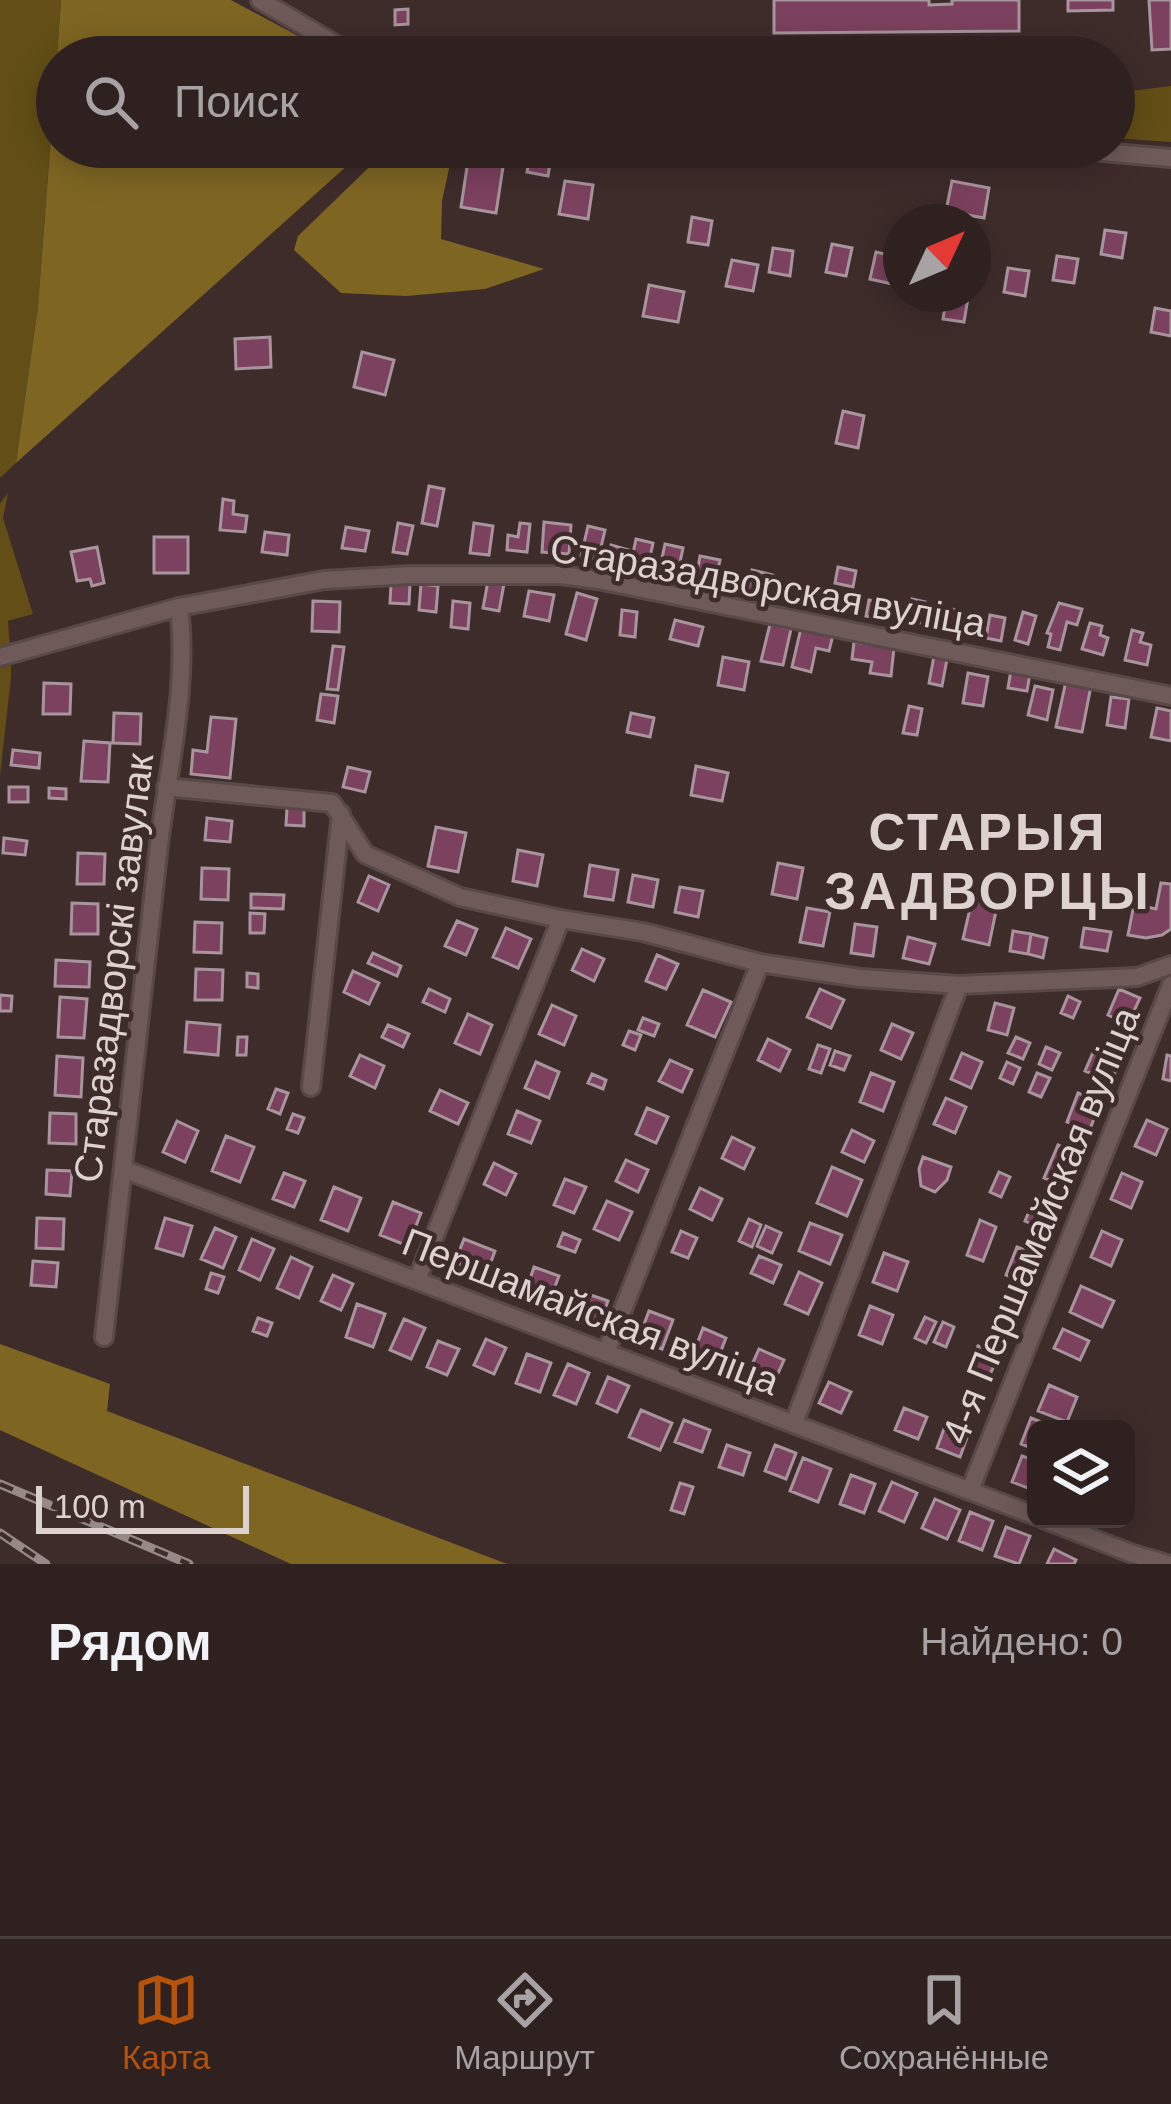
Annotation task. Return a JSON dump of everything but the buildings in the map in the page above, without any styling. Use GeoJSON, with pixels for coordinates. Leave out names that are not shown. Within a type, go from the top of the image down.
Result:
{"type":"FeatureCollection","features":[{"type":"Feature","properties":{"kind":"street"},"geometry":{"type":"LineString","coordinates":[[260,0],[321,36]]}},
{"type":"Feature","properties":{"kind":"street"},"geometry":{"type":"LineString","coordinates":[[1135,155],[1171,158]]}},
{"type":"Feature","properties":{"kind":"street","name":"Старазадворская вуліца"},"geometry":{"type":"LineString","coordinates":[[0,657],[179,607],[352,577],[560,575],[1171,696]]}},
{"type":"Feature","properties":{"kind":"street","name":"Старазадворскі завулак"},"geometry":{"type":"LineString","coordinates":[[104,1337],[182,677],[179,607]]}},
{"type":"Feature","properties":{"kind":"street"},"geometry":{"type":"LineString","coordinates":[[166,787],[332,803],[365,854],[460,897],[643,932],[760,963],[860,978],[959,985],[1136,977],[1171,965]]}},
{"type":"Feature","properties":{"kind":"street"},"geometry":{"type":"LineString","coordinates":[[311,1088],[341,813]]}},
{"type":"Feature","properties":{"kind":"street"},"geometry":{"type":"LineString","coordinates":[[417,1280],[561,919]]}},
{"type":"Feature","properties":{"kind":"street"},"geometry":{"type":"LineString","coordinates":[[606,1352],[760,963]]}},
{"type":"Feature","properties":{"kind":"street"},"geometry":{"type":"LineString","coordinates":[[794,1423],[959,985]]}},
{"type":"Feature","properties":{"kind":"street","name":"4-я Першамайская вуліца"},"geometry":{"type":"LineString","coordinates":[[970,1490],[1171,985]]}},
{"type":"Feature","properties":{"kind":"street","name":"Першамайская вуліца"},"geometry":{"type":"LineString","coordinates":[[123,1168],[1027,1512]]}},
{"type":"Feature","properties":{"kind":"street","name":"Першамайская вуліца"},"geometry":{"type":"LineString","coordinates":[[1067,1528],[1166,1564]]}},
{"type":"Feature","properties":{"kind":"shaded area"},"geometry":{"type":"Polygon","coordinates":[[[0,0],[61,0],[58,36],[36,36],[36,168],[48,168],[38,306],[16,463],[0,478],[0,0]]]}},
{"type":"Feature","properties":{"kind":"shaded area"},"geometry":{"type":"Polygon","coordinates":[[[61,0],[231,0],[298,36],[58,36],[61,0]]]}},
{"type":"Feature","properties":{"kind":"shaded area"},"geometry":{"type":"Polygon","coordinates":[[[1171,86],[1171,142],[1135,139],[1135,90],[1171,86]]]}},
{"type":"Feature","properties":{"kind":"shaded area"},"geometry":{"type":"Polygon","coordinates":[[[49,168],[345,168],[16,463],[38,306],[49,168]]]}},
{"type":"Feature","properties":{"kind":"shaded area"},"geometry":{"type":"Polygon","coordinates":[[[368,168],[449,168],[441,239],[544,269],[485,289],[406,296],[341,293],[294,250],[298,236],[368,168]]]}},
{"type":"Feature","properties":{"kind":"shaded area"},"geometry":{"type":"Polygon","coordinates":[[[8,493],[3,518],[33,614],[8,621],[10,649],[0,651],[0,503],[8,493]]]}},
{"type":"Feature","properties":{"kind":"shaded area"},"geometry":{"type":"Polygon","coordinates":[[[11,665],[11,677],[0,776],[0,668],[11,665]]]}},
{"type":"Feature","properties":{"kind":"shaded area"},"geometry":{"type":"Polygon","coordinates":[[[0,1344],[110,1384],[107,1411],[507,1564],[291,1564],[0,1430],[0,1344]]]}},
{"type":"Feature","properties":{"kind":"railway"},"geometry":{"type":"LineString","coordinates":[[0,1484],[189,1564]]}},
{"type":"Feature","properties":{"kind":"railway"},"geometry":{"type":"LineString","coordinates":[[0,1533],[46,1564]]}},
{"type":"Feature","properties":{"kind":"district","name":"СТАРЫЯ ЗАДВОРЦЫ"},"geometry":{"type":"Point","coordinates":[988,861]}}]}
